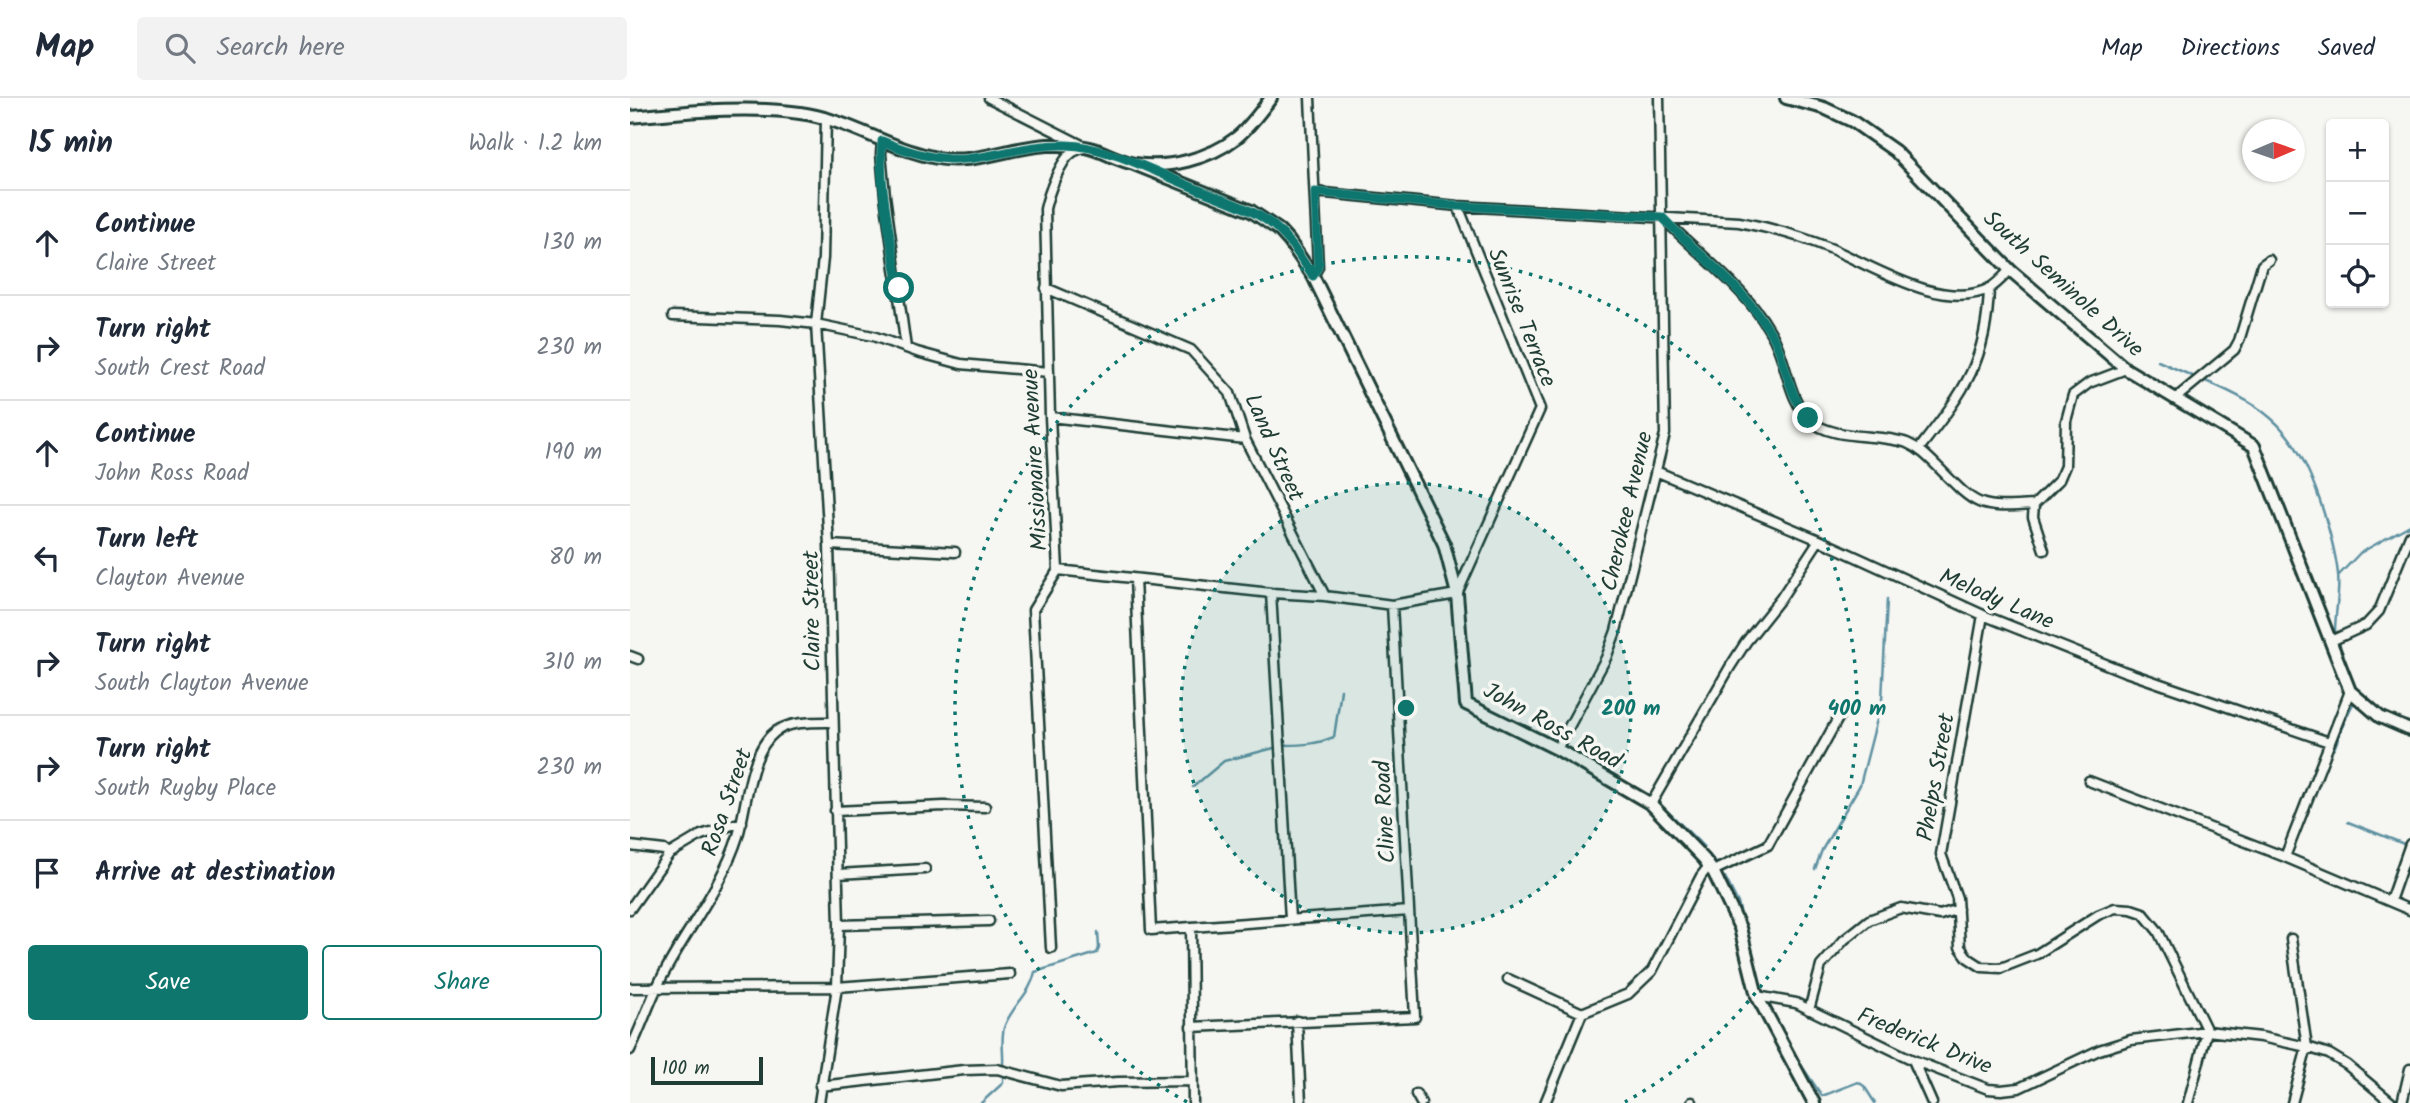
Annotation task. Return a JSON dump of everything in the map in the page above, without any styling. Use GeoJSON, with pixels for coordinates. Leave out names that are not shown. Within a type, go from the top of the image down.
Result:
{"type":"FeatureCollection","features":[{"type":"Feature","properties":{"kind":"street"},"geometry":{"type":"LineString","coordinates":[[989,98],[1087,147],[1134,163],[1161,165],[1183,162],[1213,152],[1242,132],[1271,98]]}},
{"type":"Feature","properties":{"kind":"street"},"geometry":{"type":"LineString","coordinates":[[1310,98],[1318,267],[1313,276]]}},
{"type":"Feature","properties":{"kind":"street","name":"Cherokee Avenue"},"geometry":{"type":"LineString","coordinates":[[1557,749],[1606,658],[1616,631],[1658,472],[1665,434],[1667,412],[1659,98]]}},
{"type":"Feature","properties":{"kind":"street","name":"South Seminole Drive"},"geometry":{"type":"LineString","coordinates":[[1786,98],[1824,108],[1852,121],[1895,151],[2010,270],[2126,369],[2254,446],[2350,691],[2380,717],[2410,730]]}},
{"type":"Feature","properties":{"kind":"street"},"geometry":{"type":"LineString","coordinates":[[630,117],[736,110],[799,112],[826,118],[882,141],[929,156],[953,160],[1029,146],[1087,147]]}},
{"type":"Feature","properties":{"kind":"street","name":"Claire Street"},"geometry":{"type":"LineString","coordinates":[[818,1103],[837,987],[839,925],[829,545],[816,324],[823,258],[826,118]]}},
{"type":"Feature","properties":{"kind":"street"},"geometry":{"type":"LineString","coordinates":[[882,141],[885,196],[906,348]]}},
{"type":"Feature","properties":{"kind":"street","name":"Missionaire Avenue"},"geometry":{"type":"LineString","coordinates":[[1051,948],[1033,610],[1058,570],[1045,235],[1048,195],[1072,152],[1087,147]]}},
{"type":"Feature","properties":{"kind":"street","name":"John Ross Road"},"geometry":{"type":"LineString","coordinates":[[1134,163],[1251,211],[1268,221],[1289,241],[1313,276],[1444,544],[1457,594],[1466,704],[1557,749],[1651,804],[1676,827],[1711,869],[1740,928],[1756,996],[1814,1103]]}},
{"type":"Feature","properties":{"kind":"street"},"geometry":{"type":"LineString","coordinates":[[1315,192],[1458,206],[1739,222],[1776,228],[1929,291],[1971,293],[1989,288],[2010,270]]}},
{"type":"Feature","properties":{"kind":"street","name":"Sunrise Terrace"},"geometry":{"type":"LineString","coordinates":[[1457,594],[1540,409],[1458,206]]}},
{"type":"Feature","properties":{"kind":"street"},"geometry":{"type":"LineString","coordinates":[[1662,217],[1743,296],[1761,318],[1776,341],[1800,409],[1815,425],[1851,434],[1886,438],[1919,449],[1967,497],[1996,508],[2034,505]]}},
{"type":"Feature","properties":{"kind":"street"},"geometry":{"type":"LineString","coordinates":[[2176,398],[2234,350],[2263,265],[2269,260]]}},
{"type":"Feature","properties":{"kind":"street","name":"Land Street"},"geometry":{"type":"LineString","coordinates":[[1046,288],[1191,350],[1230,393],[1245,439],[1325,596]]}},
{"type":"Feature","properties":{"kind":"street"},"geometry":{"type":"LineString","coordinates":[[1919,449],[1956,401],[1973,371],[1983,345],[1988,319],[1989,288]]}},
{"type":"Feature","properties":{"kind":"street"},"geometry":{"type":"LineString","coordinates":[[673,316],[816,324],[873,336],[969,365],[1049,372]]}},
{"type":"Feature","properties":{"kind":"street"},"geometry":{"type":"LineString","coordinates":[[2044,550],[2033,517],[2034,505],[2059,480],[2065,466],[2066,421],[2073,395],[2089,383],[2126,369]]}},
{"type":"Feature","properties":{"kind":"street"},"geometry":{"type":"LineString","coordinates":[[1050,417],[1245,439]]}},
{"type":"Feature","properties":{"kind":"street","name":"Melody Lane"},"geometry":{"type":"LineString","coordinates":[[1658,472],[1819,540],[1983,615],[2123,671],[2329,742]]}},
{"type":"Feature","properties":{"kind":"street"},"geometry":{"type":"LineString","coordinates":[[2331,641],[2366,625],[2379,611],[2410,535]]}},
{"type":"Feature","properties":{"kind":"street"},"geometry":{"type":"LineString","coordinates":[[1651,804],[1735,659],[1781,598],[1819,540]]}},
{"type":"Feature","properties":{"kind":"street"},"geometry":{"type":"LineString","coordinates":[[829,545],[955,552]]}},
{"type":"Feature","properties":{"kind":"street"},"geometry":{"type":"LineString","coordinates":[[1058,570],[1392,605],[1457,594]]}},
{"type":"Feature","properties":{"kind":"street"},"geometry":{"type":"LineString","coordinates":[[1135,579],[1151,930],[1409,911]]}},
{"type":"Feature","properties":{"kind":"street"},"geometry":{"type":"LineString","coordinates":[[1271,593],[1290,919]]}},
{"type":"Feature","properties":{"kind":"street","name":"Cline Road"},"geometry":{"type":"LineString","coordinates":[[1297,1021],[1415,1017],[1392,605]]}},
{"type":"Feature","properties":{"kind":"street","name":"Phelps Street"},"geometry":{"type":"LineString","coordinates":[[1983,615],[1941,854],[1957,898],[1960,947],[1968,958],[1982,967],[2001,968],[2037,954],[2098,915],[2115,908],[2143,913],[2158,932],[2207,1031]]}},
{"type":"Feature","properties":{"kind":"street"},"geometry":{"type":"LineString","coordinates":[[2285,857],[2350,691]]}},
{"type":"Feature","properties":{"kind":"street"},"geometry":{"type":"LineString","coordinates":[[1545,1103],[1582,1013],[1628,994],[1652,971],[1701,876],[1711,869],[1768,845],[1841,713]]}},
{"type":"Feature","properties":{"kind":"street","name":"Rosa Street"},"geometry":{"type":"LineString","coordinates":[[631,1046],[658,987],[725,867],[741,822],[759,755],[776,731],[784,727],[832,722]]}},
{"type":"Feature","properties":{"kind":"street"},"geometry":{"type":"LineString","coordinates":[[2089,781],[2285,857],[2410,910]]}},
{"type":"Feature","properties":{"kind":"street"},"geometry":{"type":"LineString","coordinates":[[835,811],[985,807]]}},
{"type":"Feature","properties":{"kind":"street"},"geometry":{"type":"LineString","coordinates":[[630,909],[669,854],[701,835],[741,822]]}},
{"type":"Feature","properties":{"kind":"street"},"geometry":{"type":"LineString","coordinates":[[2389,901],[2410,844]]}},
{"type":"Feature","properties":{"kind":"street"},"geometry":{"type":"LineString","coordinates":[[630,846],[664,850],[669,854]]}},
{"type":"Feature","properties":{"kind":"street"},"geometry":{"type":"LineString","coordinates":[[838,874],[925,869]]}},
{"type":"Feature","properties":{"kind":"street"},"geometry":{"type":"LineString","coordinates":[[1809,1010],[1821,966],[1844,940],[1868,920],[1901,908],[1940,915],[1958,909]]}},
{"type":"Feature","properties":{"kind":"street"},"geometry":{"type":"LineString","coordinates":[[839,925],[989,921]]}},
{"type":"Feature","properties":{"kind":"street"},"geometry":{"type":"LineString","coordinates":[[1191,927],[1193,1103]]}},
{"type":"Feature","properties":{"kind":"street"},"geometry":{"type":"LineString","coordinates":[[2291,939],[2307,1047],[2292,1103]]}},
{"type":"Feature","properties":{"kind":"street"},"geometry":{"type":"LineString","coordinates":[[630,988],[837,987],[1010,974]]}},
{"type":"Feature","properties":{"kind":"street"},"geometry":{"type":"LineString","coordinates":[[1508,979],[1582,1013]]}},
{"type":"Feature","properties":{"kind":"street","name":"Frederick Drive"},"geometry":{"type":"LineString","coordinates":[[1756,996],[1796,1003],[1913,1060],[1988,1089],[2020,1088],[2099,1051],[2131,1040],[2207,1031],[2261,1037],[2329,1054],[2347,1065],[2392,1103]]}},
{"type":"Feature","properties":{"kind":"street"},"geometry":{"type":"LineString","coordinates":[[1191,1027],[1297,1021],[1301,1103]]}},
{"type":"Feature","properties":{"kind":"street"},"geometry":{"type":"LineString","coordinates":[[2188,1103],[2207,1031]]}},
{"type":"Feature","properties":{"kind":"street"},"geometry":{"type":"LineString","coordinates":[[1913,1060],[1932,1103]]}},
{"type":"Feature","properties":{"kind":"street"},"geometry":{"type":"LineString","coordinates":[[820,1086],[964,1070],[997,1069],[1061,1086],[1192,1081]]}},
{"type":"Feature","properties":{"kind":"street"},"geometry":{"type":"LineString","coordinates":[[2402,1103],[2410,1069]]}},
{"type":"Feature","properties":{"kind":"street"},"geometry":{"type":"LineString","coordinates":[[1416,1094],[1422,1103]]}},
{"type":"Feature","properties":{"kind":"waterway"},"geometry":{"type":"LineString","coordinates":[[2158,361],[2197,378]]}},
{"type":"Feature","properties":{"kind":"waterway"},"geometry":{"type":"LineString","coordinates":[[2203,380],[2227,390],[2264,412],[2290,439],[2301,456],[2320,501],[2335,555],[2338,581],[2335,632]]}},
{"type":"Feature","properties":{"kind":"waterway"},"geometry":{"type":"LineString","coordinates":[[2338,576],[2360,553],[2410,525]]}},
{"type":"Feature","properties":{"kind":"waterway"},"geometry":{"type":"LineString","coordinates":[[1815,869],[1822,850],[1860,785],[1882,700],[1887,599]]}},
{"type":"Feature","properties":{"kind":"waterway"},"geometry":{"type":"LineString","coordinates":[[2339,644],[2353,682]]}},
{"type":"Feature","properties":{"kind":"waterway"},"geometry":{"type":"LineString","coordinates":[[1286,745],[1310,744],[1334,737],[1341,690]]}},
{"type":"Feature","properties":{"kind":"waterway"},"geometry":{"type":"LineString","coordinates":[[2334,749],[2353,704]]}},
{"type":"Feature","properties":{"kind":"waterway"},"geometry":{"type":"LineString","coordinates":[[1193,787],[1224,761],[1274,748]]}},
{"type":"Feature","properties":{"kind":"waterway"},"geometry":{"type":"LineString","coordinates":[[1662,806],[1704,847]]}},
{"type":"Feature","properties":{"kind":"waterway"},"geometry":{"type":"LineString","coordinates":[[2348,822],[2404,844]]}},
{"type":"Feature","properties":{"kind":"waterway"},"geometry":{"type":"LineString","coordinates":[[1711,857],[1716,863]]}},
{"type":"Feature","properties":{"kind":"waterway"},"geometry":{"type":"LineString","coordinates":[[1725,877],[1738,903],[1756,970]]}},
{"type":"Feature","properties":{"kind":"waterway"},"geometry":{"type":"LineString","coordinates":[[1003,1064],[1002,1039],[1005,1025],[1030,986],[1035,972],[1097,953],[1098,932]]}},
{"type":"Feature","properties":{"kind":"waterway"},"geometry":{"type":"LineString","coordinates":[[1795,1056],[1822,1096],[1858,1082],[1864,1086],[1875,1103]]}},
{"type":"Feature","properties":{"kind":"waterway"},"geometry":{"type":"LineString","coordinates":[[981,1103],[1003,1083],[1003,1077]]}},
{"type":"Feature","properties":{"kind":"route"},"geometry":{"type":"LineString","coordinates":[[899,288],[885,196],[882,141],[921,154],[953,160],[1029,146],[1087,147],[1134,163],[1251,211],[1279,230],[1313,276],[1318,267],[1315,192],[1458,206],[1662,217],[1743,296],[1761,318],[1776,341],[1794,398],[1808,418]]}}]}
